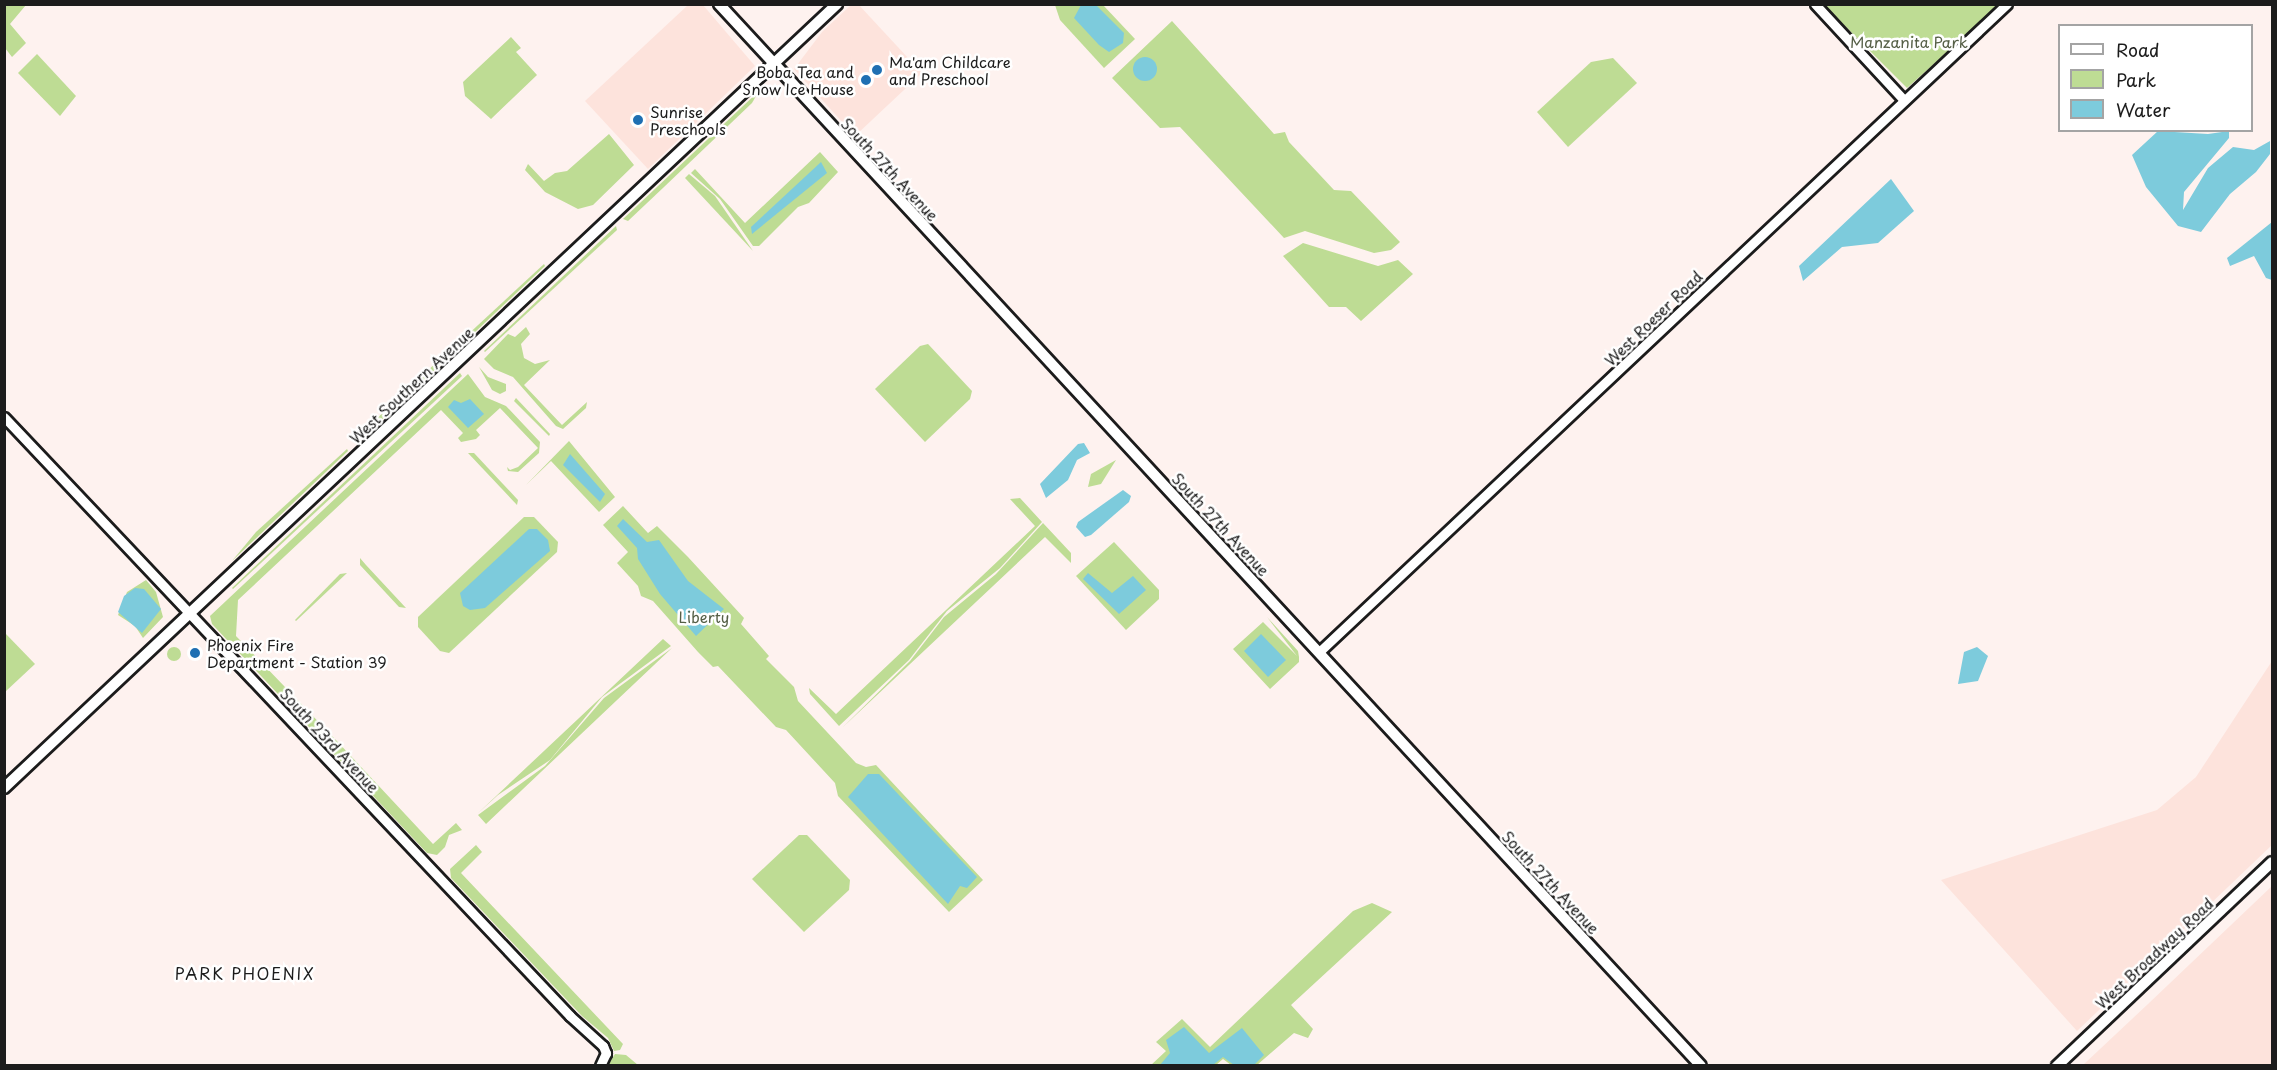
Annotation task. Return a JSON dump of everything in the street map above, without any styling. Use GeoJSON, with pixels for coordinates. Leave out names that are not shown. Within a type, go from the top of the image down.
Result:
{"type":"FeatureCollection","features":[{"type":"Feature","properties":{"kind":"main road","name":"South 27th Avenue"},"geometry":{"type":"LineString","coordinates":[[719,4],[1701,1065]]}},
{"type":"Feature","properties":{"kind":"main road","name":"West Southern Avenue"},"geometry":{"type":"LineString","coordinates":[[4,788],[837,4]]}},
{"type":"Feature","properties":{"kind":"main road","name":"West Broadway Road"},"geometry":{"type":"LineString","coordinates":[[2057,1065],[2272,862]]}},
{"type":"Feature","properties":{"kind":"street"},"geometry":{"type":"LineString","coordinates":[[1815,4],[1904,100]]}},
{"type":"Feature","properties":{"kind":"street","name":"West Roeser Road"},"geometry":{"type":"LineString","coordinates":[[1319,652],[2007,4]]}},
{"type":"Feature","properties":{"kind":"street","name":"South 23rd Avenue"},"geometry":{"type":"LineString","coordinates":[[4,417],[570,1016],[602,1044],[602,1062]]}},
{"type":"Feature","properties":{"kind":"shaded area"},"geometry":{"type":"Polygon","coordinates":[[[858,4],[922,73],[855,136],[794,69],[822,32],[851,5],[858,4]]]}},
{"type":"Feature","properties":{"kind":"shaded area"},"geometry":{"type":"Polygon","coordinates":[[[688,5],[703,5],[755,66],[648,169],[585,101],[688,5]]]}},
{"type":"Feature","properties":{"kind":"shaded area"},"geometry":{"type":"Polygon","coordinates":[[[2272,661],[2272,845],[2077,1031],[1941,880],[2157,810],[2196,777],[2272,661]]]}},
{"type":"Feature","properties":{"kind":"shaded area"},"geometry":{"type":"Polygon","coordinates":[[[2272,886],[2272,1065],[2083,1065],[2148,1004],[2272,886]]]}},
{"type":"Feature","properties":{"kind":"green space"},"geometry":{"type":"Polygon","coordinates":[[[5,4],[26,5],[10,24],[26,43],[12,57],[5,48],[5,4]]]}},
{"type":"Feature","properties":{"kind":"green space"},"geometry":{"type":"Polygon","coordinates":[[[1055,5],[1103,5],[1135,39],[1104,68],[1060,20],[1055,5]]]}},
{"type":"Feature","properties":{"kind":"green space","name":"Manzanita Park"},"geometry":{"type":"Polygon","coordinates":[[[1824,5],[2000,5],[1907,88],[1824,5]]]}},
{"type":"Feature","properties":{"kind":"green space"},"geometry":{"type":"Polygon","coordinates":[[[1172,21],[1274,134],[1285,132],[1289,142],[1334,190],[1351,191],[1400,242],[1391,250],[1374,253],[1305,231],[1284,238],[1180,127],[1160,128],[1112,78],[1172,21]]]}},
{"type":"Feature","properties":{"kind":"green space"},"geometry":{"type":"Polygon","coordinates":[[[511,37],[521,48],[516,52],[537,75],[491,119],[465,96],[463,82],[511,37]]]}},
{"type":"Feature","properties":{"kind":"green space"},"geometry":{"type":"Polygon","coordinates":[[[37,54],[76,96],[60,116],[18,73],[37,54]]]}},
{"type":"Feature","properties":{"kind":"green space"},"geometry":{"type":"Polygon","coordinates":[[[1613,58],[1637,83],[1568,147],[1537,112],[1591,62],[1613,58]]]}},
{"type":"Feature","properties":{"kind":"green space"},"geometry":{"type":"Polygon","coordinates":[[[759,91],[752,103],[628,221],[623,219],[759,91]]]}},
{"type":"Feature","properties":{"kind":"green space"},"geometry":{"type":"Polygon","coordinates":[[[609,134],[634,165],[593,205],[578,209],[545,192],[525,170],[528,164],[544,181],[555,173],[567,171],[609,134]]]}},
{"type":"Feature","properties":{"kind":"green space"},"geometry":{"type":"Polygon","coordinates":[[[820,152],[838,172],[809,203],[798,207],[759,246],[753,246],[720,199],[691,173],[695,169],[745,223],[820,152]]]}},
{"type":"Feature","properties":{"kind":"green space"},"geometry":{"type":"Polygon","coordinates":[[[689,174],[715,196],[753,251],[685,178],[689,174]]]}},
{"type":"Feature","properties":{"kind":"green space"},"geometry":{"type":"Polygon","coordinates":[[[616,226],[617,230],[484,351],[616,226]]]}},
{"type":"Feature","properties":{"kind":"green space"},"geometry":{"type":"Polygon","coordinates":[[[1303,243],[1378,266],[1398,260],[1413,274],[1361,321],[1346,307],[1329,307],[1283,256],[1303,243]]]}},
{"type":"Feature","properties":{"kind":"green space"},"geometry":{"type":"Polygon","coordinates":[[[544,264],[545,266],[452,354],[450,351],[544,264]]]}},
{"type":"Feature","properties":{"kind":"green space"},"geometry":{"type":"Polygon","coordinates":[[[526,327],[530,334],[521,344],[524,358],[535,364],[550,360],[524,385],[562,425],[587,402],[586,408],[563,429],[556,426],[513,377],[494,369],[484,359],[508,334],[515,337],[526,327]]]}},
{"type":"Feature","properties":{"kind":"green space"},"geometry":{"type":"Polygon","coordinates":[[[928,344],[972,391],[970,399],[925,442],[875,389],[920,346],[928,344]]]}},
{"type":"Feature","properties":{"kind":"green space"},"geometry":{"type":"Polygon","coordinates":[[[440,359],[443,362],[357,443],[371,424],[440,359]]]}},
{"type":"Feature","properties":{"kind":"green space"},"geometry":{"type":"Polygon","coordinates":[[[479,367],[488,377],[506,384],[506,391],[500,394],[492,390],[479,367]]]}},
{"type":"Feature","properties":{"kind":"green space"},"geometry":{"type":"Polygon","coordinates":[[[460,373],[462,376],[232,588],[460,373]]]}},
{"type":"Feature","properties":{"kind":"green space"},"geometry":{"type":"Polygon","coordinates":[[[468,374],[485,397],[506,406],[540,442],[539,453],[518,472],[508,471],[507,467],[510,470],[518,467],[538,448],[500,408],[476,430],[480,435],[476,439],[461,442],[458,438],[463,433],[441,410],[238,600],[236,636],[334,738],[326,745],[212,624],[210,616],[468,374]]]}},
{"type":"Feature","properties":{"kind":"green space"},"geometry":{"type":"Polygon","coordinates":[[[516,398],[550,434],[549,436],[514,401],[516,398]]]}},
{"type":"Feature","properties":{"kind":"green space"},"geometry":{"type":"Polygon","coordinates":[[[569,441],[615,497],[599,512],[551,461],[526,485],[569,441]]]}},
{"type":"Feature","properties":{"kind":"green space"},"geometry":{"type":"Polygon","coordinates":[[[347,449],[348,451],[232,561],[256,532],[347,449]]]}},
{"type":"Feature","properties":{"kind":"green space"},"geometry":{"type":"Polygon","coordinates":[[[468,453],[474,453],[518,500],[517,505],[468,453]]]}},
{"type":"Feature","properties":{"kind":"green space"},"geometry":{"type":"Polygon","coordinates":[[[1116,460],[1101,484],[1088,487],[1091,474],[1116,460]]]}},
{"type":"Feature","properties":{"kind":"green space"},"geometry":{"type":"Polygon","coordinates":[[[1020,498],[1042,522],[1000,568],[947,611],[909,660],[839,726],[810,694],[809,688],[836,714],[1035,526],[1010,499],[1020,498]]]}},
{"type":"Feature","properties":{"kind":"green space","name":"Liberty"},"geometry":{"type":"Polygon","coordinates":[[[623,506],[648,533],[657,526],[688,557],[744,618],[741,624],[769,656],[766,659],[794,687],[798,701],[856,763],[866,767],[876,765],[983,880],[949,912],[838,796],[835,783],[786,730],[776,727],[718,666],[713,667],[698,652],[653,601],[641,596],[638,586],[617,563],[628,552],[603,525],[623,506]]]}},
{"type":"Feature","properties":{"kind":"green space"},"geometry":{"type":"Polygon","coordinates":[[[524,517],[534,517],[558,542],[557,552],[449,653],[440,651],[418,627],[418,617],[524,517]]]}},
{"type":"Feature","properties":{"kind":"green space"},"geometry":{"type":"Polygon","coordinates":[[[1043,523],[1071,553],[1071,563],[1045,537],[842,728],[910,661],[944,617],[996,574],[1043,523]]]}},
{"type":"Feature","properties":{"kind":"green space"},"geometry":{"type":"Polygon","coordinates":[[[1114,542],[1159,590],[1159,599],[1126,630],[1076,576],[1114,542]]]}},
{"type":"Feature","properties":{"kind":"green space"},"geometry":{"type":"Polygon","coordinates":[[[360,558],[406,608],[399,607],[360,565],[360,558]]]}},
{"type":"Feature","properties":{"kind":"green space"},"geometry":{"type":"Polygon","coordinates":[[[347,573],[296,621],[295,620],[340,574],[347,573]]]}},
{"type":"Feature","properties":{"kind":"green space"},"geometry":{"type":"Polygon","coordinates":[[[146,580],[156,592],[163,617],[143,638],[135,626],[118,615],[127,592],[146,580]]]}},
{"type":"Feature","properties":{"kind":"green space"},"geometry":{"type":"Polygon","coordinates":[[[1267,617],[1298,651],[1299,657],[1299,662],[1270,689],[1233,649],[1263,622],[1297,656],[1267,617]]]}},
{"type":"Feature","properties":{"kind":"green space"},"geometry":{"type":"Polygon","coordinates":[[[4,632],[35,664],[5,692],[4,692],[4,632]]]}},
{"type":"Feature","properties":{"kind":"green space"},"geometry":{"type":"Polygon","coordinates":[[[663,639],[671,646],[602,697],[550,760],[498,795],[477,814],[663,639]]]}},
{"type":"Feature","properties":{"kind":"green space"},"geometry":{"type":"Polygon","coordinates":[[[171,647],[177,647],[181,654],[177,661],[171,661],[167,657],[167,651],[171,647]]]}},
{"type":"Feature","properties":{"kind":"green space"},"geometry":{"type":"Polygon","coordinates":[[[672,648],[486,824],[478,815],[545,766],[604,698],[672,648]]]}},
{"type":"Feature","properties":{"kind":"green space"},"geometry":{"type":"Polygon","coordinates":[[[335,739],[433,844],[456,823],[462,830],[449,835],[445,847],[437,855],[427,853],[327,747],[335,739]]]}},
{"type":"Feature","properties":{"kind":"green space"},"geometry":{"type":"Polygon","coordinates":[[[799,835],[807,835],[850,880],[849,890],[804,932],[752,879],[799,835]]]}},
{"type":"Feature","properties":{"kind":"green space"},"geometry":{"type":"Polygon","coordinates":[[[476,845],[482,852],[461,873],[623,1044],[620,1050],[614,1051],[608,1038],[582,1016],[451,878],[450,869],[476,845]]]}},
{"type":"Feature","properties":{"kind":"green space"},"geometry":{"type":"Polygon","coordinates":[[[1372,903],[1392,912],[1291,1005],[1313,1029],[1308,1038],[1294,1033],[1257,1065],[1231,1065],[1223,1059],[1216,1065],[1150,1066],[1166,1051],[1156,1042],[1182,1019],[1210,1047],[1353,911],[1372,903]]]}},
{"type":"Feature","properties":{"kind":"green space"},"geometry":{"type":"Polygon","coordinates":[[[615,1054],[626,1055],[638,1065],[608,1065],[615,1054]]]}},
{"type":"Feature","properties":{"kind":"water"},"geometry":{"type":"Polygon","coordinates":[[[1081,5],[1096,5],[1124,33],[1123,43],[1109,52],[1099,45],[1074,18],[1081,5]]]}},
{"type":"Feature","properties":{"kind":"water"},"geometry":{"type":"Polygon","coordinates":[[[1145,57],[1150,58],[1156,64],[1156,74],[1150,80],[1145,81],[1140,80],[1134,74],[1133,69],[1134,64],[1140,58],[1145,57]]]}},
{"type":"Feature","properties":{"kind":"water"},"geometry":{"type":"Polygon","coordinates":[[[2157,132],[2208,134],[2229,132],[2229,138],[2184,192],[2183,210],[2208,168],[2233,147],[2254,150],[2270,141],[2270,154],[2256,172],[2230,194],[2201,232],[2178,226],[2146,187],[2132,155],[2157,132]]]}},
{"type":"Feature","properties":{"kind":"water"},"geometry":{"type":"Polygon","coordinates":[[[821,162],[827,173],[752,234],[751,227],[821,162]]]}},
{"type":"Feature","properties":{"kind":"water"},"geometry":{"type":"Polygon","coordinates":[[[1891,179],[1914,211],[1878,243],[1842,247],[1803,281],[1799,266],[1891,179]]]}},
{"type":"Feature","properties":{"kind":"water"},"geometry":{"type":"Polygon","coordinates":[[[2272,222],[2272,280],[2266,278],[2254,256],[2230,266],[2227,258],[2272,222]]]}},
{"type":"Feature","properties":{"kind":"water"},"geometry":{"type":"Polygon","coordinates":[[[470,399],[484,414],[468,428],[448,407],[454,400],[461,403],[470,399]]]}},
{"type":"Feature","properties":{"kind":"water"},"geometry":{"type":"Polygon","coordinates":[[[1084,443],[1090,453],[1077,460],[1068,480],[1046,498],[1040,484],[1078,444],[1084,443]]]}},
{"type":"Feature","properties":{"kind":"water"},"geometry":{"type":"Polygon","coordinates":[[[570,454],[605,494],[600,502],[563,465],[570,454]]]}},
{"type":"Feature","properties":{"kind":"water"},"geometry":{"type":"Polygon","coordinates":[[[1123,490],[1131,496],[1129,502],[1091,535],[1085,537],[1076,527],[1078,522],[1123,490]]]}},
{"type":"Feature","properties":{"kind":"water"},"geometry":{"type":"Polygon","coordinates":[[[623,519],[647,542],[659,540],[688,581],[724,609],[696,636],[660,594],[638,559],[637,548],[617,526],[623,519]]]}},
{"type":"Feature","properties":{"kind":"water"},"geometry":{"type":"Polygon","coordinates":[[[529,529],[537,529],[548,540],[550,551],[485,608],[470,610],[463,606],[460,593],[529,529]]]}},
{"type":"Feature","properties":{"kind":"water"},"geometry":{"type":"Polygon","coordinates":[[[1088,573],[1112,593],[1133,576],[1146,590],[1119,614],[1083,579],[1088,573]]]}},
{"type":"Feature","properties":{"kind":"water"},"geometry":{"type":"Polygon","coordinates":[[[135,588],[144,589],[161,609],[142,633],[118,612],[124,596],[135,588]]]}},
{"type":"Feature","properties":{"kind":"water"},"geometry":{"type":"Polygon","coordinates":[[[1261,634],[1286,660],[1268,677],[1244,651],[1261,634]]]}},
{"type":"Feature","properties":{"kind":"water"},"geometry":{"type":"Polygon","coordinates":[[[1977,647],[1988,656],[1978,681],[1958,684],[1964,652],[1977,647]]]}},
{"type":"Feature","properties":{"kind":"water"},"geometry":{"type":"Polygon","coordinates":[[[868,774],[879,774],[977,877],[967,888],[960,886],[948,904],[848,797],[868,774]]]}},
{"type":"Feature","properties":{"kind":"water"},"geometry":{"type":"Polygon","coordinates":[[[1184,1027],[1209,1053],[1242,1028],[1264,1055],[1254,1065],[1234,1065],[1223,1057],[1213,1065],[1160,1065],[1170,1053],[1166,1040],[1184,1027]]]}},
{"type":"Feature","properties":{"kind":"place","name":"Ma'am Childcare and Preschool"},"geometry":{"type":"Point","coordinates":[877,70]}},
{"type":"Feature","properties":{"kind":"place","name":"Boba Tea and Snow Ice House"},"geometry":{"type":"Point","coordinates":[866,80]}},
{"type":"Feature","properties":{"kind":"place","name":"Sunrise Preschools"},"geometry":{"type":"Point","coordinates":[638,120]}},
{"type":"Feature","properties":{"kind":"place","name":"Phoenix Fire Department - Station 39"},"geometry":{"type":"Point","coordinates":[195,653]}},
{"type":"Feature","properties":{"kind":"district","name":"PARK PHOENIX"},"geometry":{"type":"Point","coordinates":[245,973]}}]}
